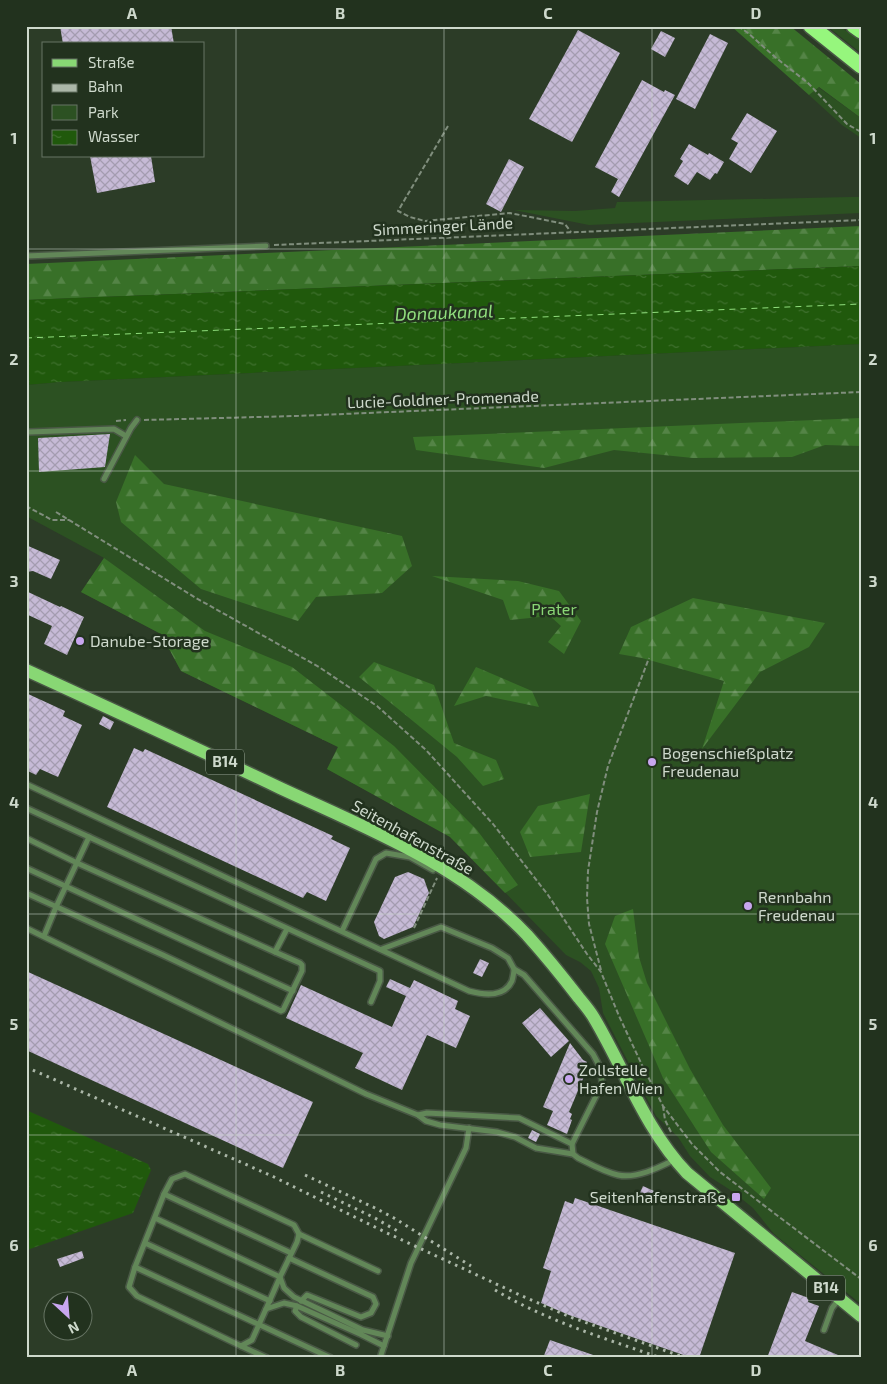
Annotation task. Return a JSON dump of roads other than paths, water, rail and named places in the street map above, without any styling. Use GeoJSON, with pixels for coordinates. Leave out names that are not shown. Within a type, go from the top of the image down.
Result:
{"type":"FeatureCollection","features":[{"type":"Feature","properties":{"kind":"highway"},"geometry":{"type":"LineString","coordinates":[[811,26],[861,66]]}},
{"type":"Feature","properties":{"kind":"highway"},"geometry":{"type":"LineString","coordinates":[[854,26],[861,31]]}},
{"type":"Feature","properties":{"kind":"main road","name":"Seitenhafenstraße"},"geometry":{"type":"LineString","coordinates":[[26,670],[383,836],[455,875],[492,903],[524,932],[558,969],[594,1017],[647,1118],[675,1160],[687,1173],[861,1316]]}},
{"type":"Feature","properties":{"kind":"lane"},"geometry":{"type":"LineString","coordinates":[[825,37],[861,58]]}},
{"type":"Feature","properties":{"kind":"lane"},"geometry":{"type":"LineString","coordinates":[[26,256],[266,246]]}},
{"type":"Feature","properties":{"kind":"lane"},"geometry":{"type":"LineString","coordinates":[[104,479],[126,436],[137,420]]}},
{"type":"Feature","properties":{"kind":"lane"},"geometry":{"type":"LineString","coordinates":[[26,433],[114,429],[126,436]]}},
{"type":"Feature","properties":{"kind":"lane"},"geometry":{"type":"LineString","coordinates":[[26,784],[469,991],[496,994],[506,989],[512,980],[514,969]]}},
{"type":"Feature","properties":{"kind":"lane"},"geometry":{"type":"LineString","coordinates":[[26,808],[380,971],[380,981],[371,1002]]}},
{"type":"Feature","properties":{"kind":"lane"},"geometry":{"type":"LineString","coordinates":[[44,936],[89,837]]}},
{"type":"Feature","properties":{"kind":"lane"},"geometry":{"type":"LineString","coordinates":[[26,838],[77,863],[300,963],[302,970],[284,1010],[281,1011],[26,893]]}},
{"type":"Feature","properties":{"kind":"lane"},"geometry":{"type":"LineString","coordinates":[[342,931],[376,859],[386,853],[410,857],[448,878],[471,887]]}},
{"type":"Feature","properties":{"kind":"lane"},"geometry":{"type":"LineString","coordinates":[[26,868],[293,990]]}},
{"type":"Feature","properties":{"kind":"lane"},"geometry":{"type":"LineString","coordinates":[[382,950],[441,927],[492,948],[508,958],[514,969],[524,975],[593,1054],[601,1069],[602,1084],[572,1144],[573,1154]]}},
{"type":"Feature","properties":{"kind":"lane"},"geometry":{"type":"LineString","coordinates":[[26,928],[366,1094],[418,1115],[426,1121],[440,1125],[497,1132],[515,1137],[536,1148],[573,1154],[617,1175],[628,1176],[654,1169],[675,1160]]}},
{"type":"Feature","properties":{"kind":"lane"},"geometry":{"type":"LineString","coordinates":[[275,952],[287,929]]}},
{"type":"Feature","properties":{"kind":"lane"},"geometry":{"type":"LineString","coordinates":[[418,1115],[427,1113],[519,1118],[572,1144]]}},
{"type":"Feature","properties":{"kind":"lane"},"geometry":{"type":"LineString","coordinates":[[380,1358],[411,1263],[466,1148],[469,1128]]}},
{"type":"Feature","properties":{"kind":"lane"},"geometry":{"type":"LineString","coordinates":[[267,1358],[137,1296],[129,1287],[164,1194],[172,1179],[185,1174],[294,1225],[299,1234],[378,1272]]}},
{"type":"Feature","properties":{"kind":"lane"},"geometry":{"type":"LineString","coordinates":[[164,1194],[373,1298],[376,1304],[371,1313],[361,1317],[307,1295],[301,1301]]}},
{"type":"Feature","properties":{"kind":"lane"},"geometry":{"type":"LineString","coordinates":[[155,1218],[280,1277],[284,1288],[301,1301],[364,1330],[388,1336]]}},
{"type":"Feature","properties":{"kind":"lane"},"geometry":{"type":"LineString","coordinates":[[241,1346],[252,1340],[299,1234]]}},
{"type":"Feature","properties":{"kind":"lane"},"geometry":{"type":"LineString","coordinates":[[145,1243],[270,1301]]}},
{"type":"Feature","properties":{"kind":"lane"},"geometry":{"type":"LineString","coordinates":[[135,1267],[330,1358]]}},
{"type":"Feature","properties":{"kind":"lane"},"geometry":{"type":"LineString","coordinates":[[824,1330],[832,1308],[839,1298]]}},
{"type":"Feature","properties":{"kind":"lane"},"geometry":{"type":"LineString","coordinates":[[266,1309],[284,1303],[297,1306],[384,1346]]}},
{"type":"Feature","properties":{"kind":"lane"},"geometry":{"type":"LineString","coordinates":[[297,1306],[294,1311],[301,1317],[356,1345]]}},
{"type":"Feature","properties":{"kind":"water","name":"Donaukanal"},"geometry":{"type":"Polygon","coordinates":[[[861,266],[861,344],[26,385],[26,300],[861,266]]]}},
{"type":"Feature","properties":{"kind":"water"},"geometry":{"type":"Polygon","coordinates":[[[26,1110],[148,1164],[151,1170],[133,1213],[26,1251],[26,1110]]]}},
{"type":"Feature","properties":{"kind":"railway"},"geometry":{"type":"LineString","coordinates":[[26,1067],[272,1176],[387,1233],[522,1296],[573,1318],[686,1358]]}},
{"type":"Feature","properties":{"kind":"railway"},"geometry":{"type":"LineString","coordinates":[[305,1175],[394,1218],[471,1266]]}},
{"type":"Feature","properties":{"kind":"railway"},"geometry":{"type":"LineString","coordinates":[[321,1192],[401,1233]]}},
{"type":"Feature","properties":{"kind":"railway"},"geometry":{"type":"LineString","coordinates":[[495,1290],[555,1320],[661,1358]]}},
{"type":"Feature","properties":{"kind":"place","name":"Danube-Storage"},"geometry":{"type":"Point","coordinates":[80,641]}},
{"type":"Feature","properties":{"kind":"place","name":"Bogenschießplatz Freudenau"},"geometry":{"type":"Point","coordinates":[652,762]}},
{"type":"Feature","properties":{"kind":"place","name":"Rennbahn Freudenau"},"geometry":{"type":"Point","coordinates":[748,906]}},
{"type":"Feature","properties":{"kind":"place","name":"Zollstelle Hafen Wien"},"geometry":{"type":"Point","coordinates":[569,1079]}},
{"type":"Feature","properties":{"kind":"place","name":"Seitenhafenstraße"},"geometry":{"type":"Point","coordinates":[736,1197]}},
{"type":"Feature","properties":{"kind":"park label","name":"Prater"},"geometry":{"type":"Point","coordinates":[554,609]}}]}
